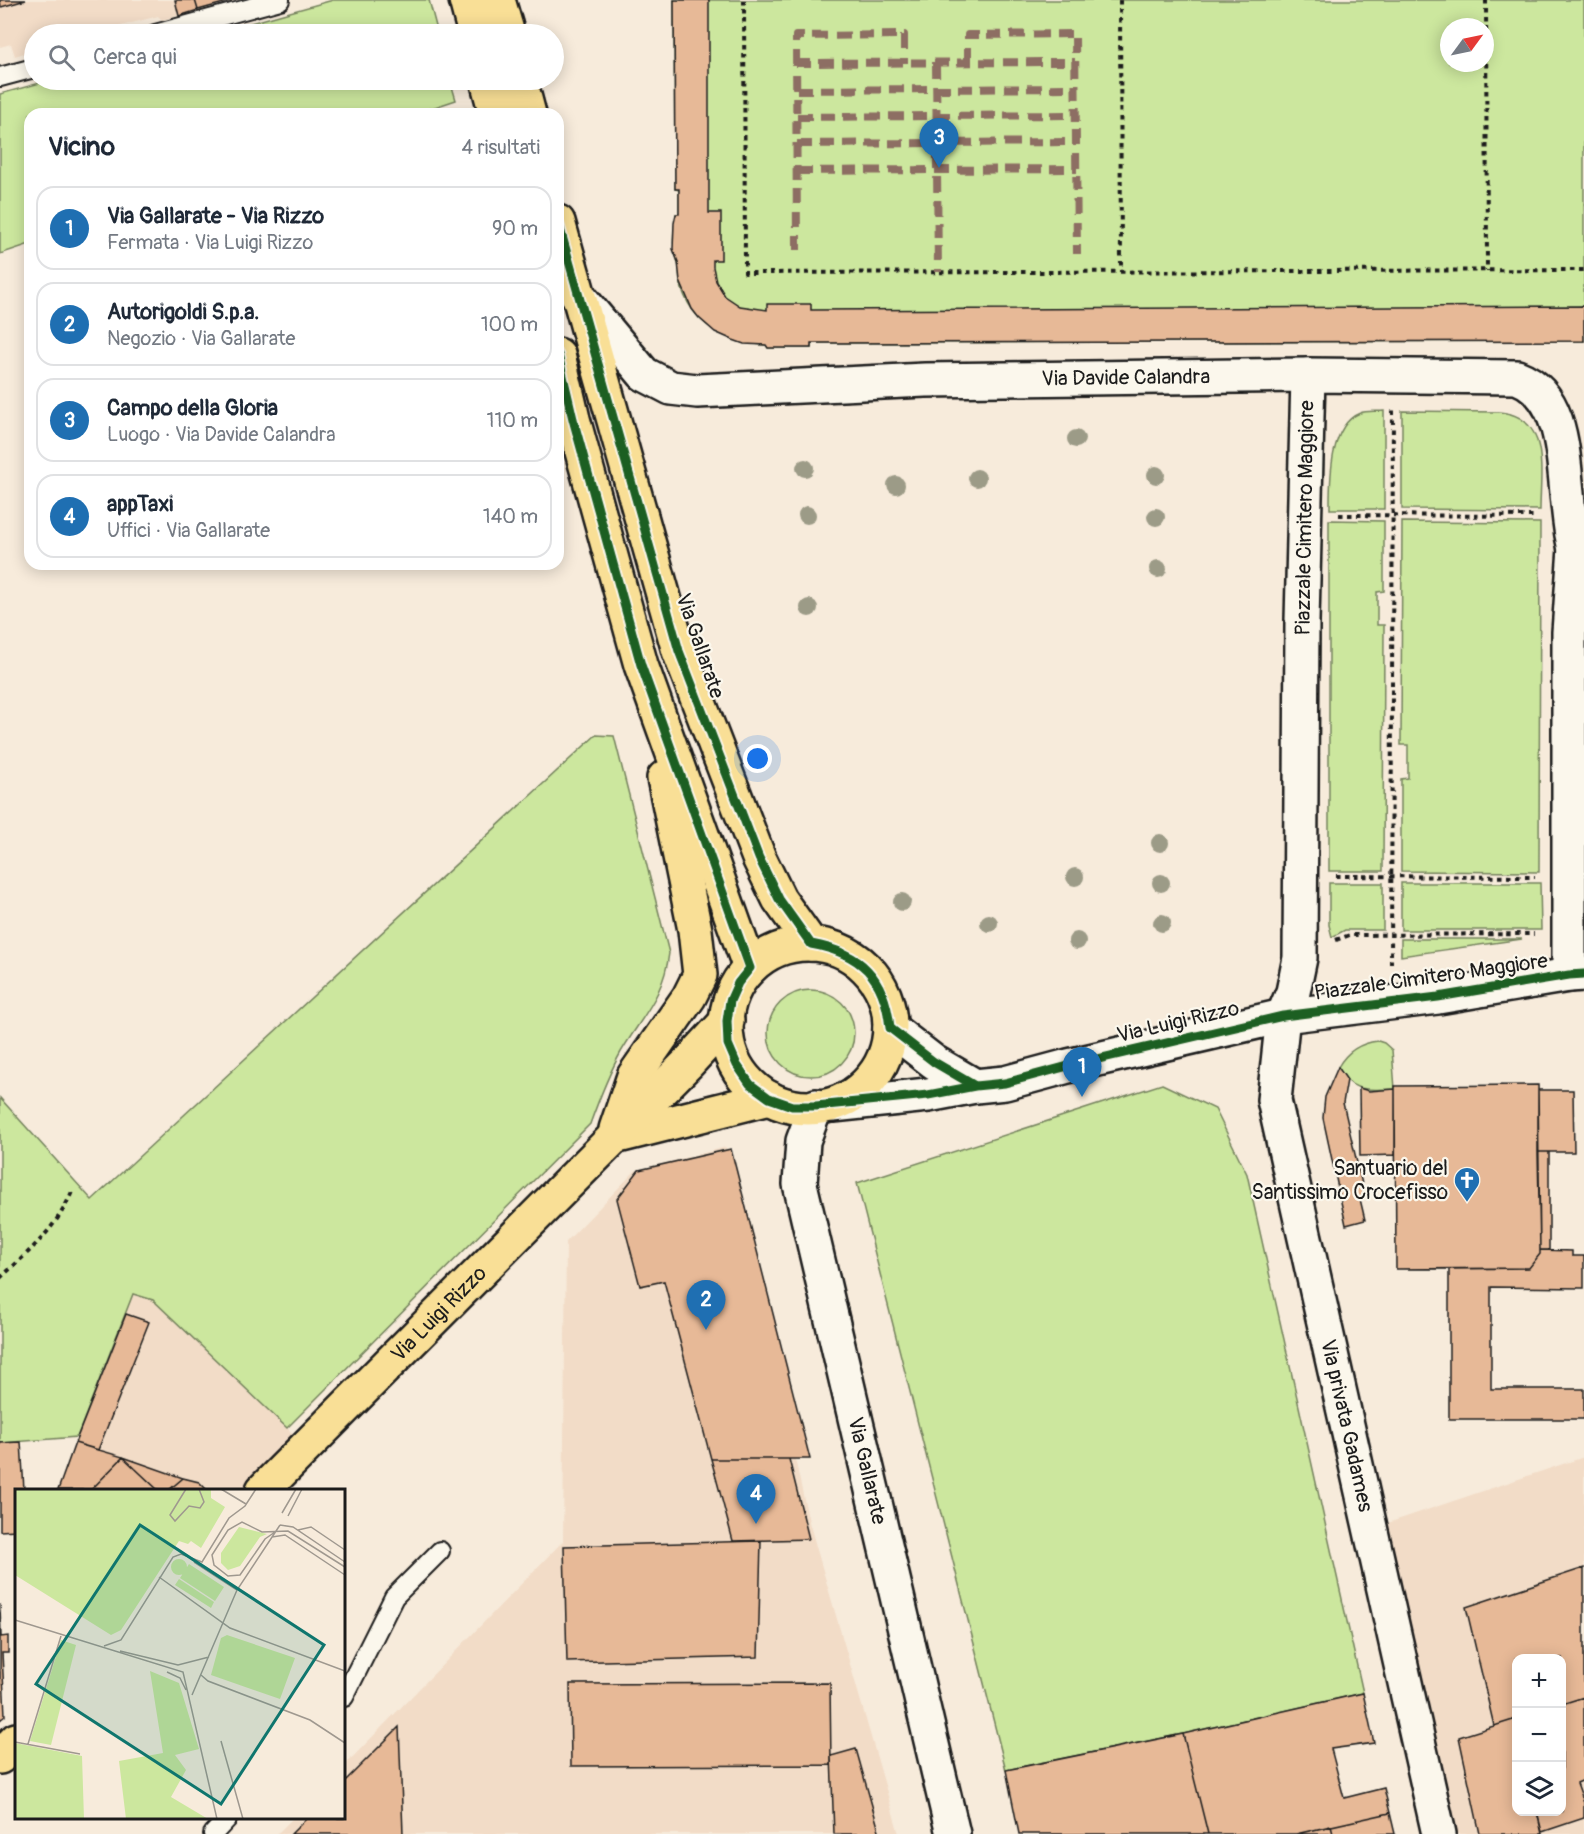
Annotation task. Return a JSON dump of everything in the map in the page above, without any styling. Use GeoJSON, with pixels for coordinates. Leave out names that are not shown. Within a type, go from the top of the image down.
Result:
{"type":"FeatureCollection","features":[{"type":"Feature","properties":{"kind":"main road"},"geometry":{"type":"LineString","coordinates":[[466,0],[472,24]]}},
{"type":"Feature","properties":{"kind":"main road"},"geometry":{"type":"LineString","coordinates":[[498,0],[505,24]]}},
{"type":"Feature","properties":{"kind":"main road"},"geometry":{"type":"LineString","coordinates":[[490,90],[494,108]]}},
{"type":"Feature","properties":{"kind":"main road"},"geometry":{"type":"LineString","coordinates":[[523,90],[527,108]]}},
{"type":"Feature","properties":{"kind":"main road","name":"Via Gallarate"},"geometry":{"type":"LineString","coordinates":[[564,244],[680,651],[759,858],[779,898],[811,944]]}},
{"type":"Feature","properties":{"kind":"main road"},"geometry":{"type":"LineString","coordinates":[[564,381],[641,665],[695,930],[700,975],[689,997],[634,1076],[614,1137]]}},
{"type":"Feature","properties":{"kind":"main road"},"geometry":{"type":"LineString","coordinates":[[641,665],[750,968]]}},
{"type":"Feature","properties":{"kind":"main road"},"geometry":{"type":"LineString","coordinates":[[811,944],[832,948],[851,956],[868,969],[880,987],[888,1006],[890,1028],[886,1053],[874,1076],[856,1093],[824,1106],[792,1106],[769,1098],[750,1084],[737,1065],[728,1044],[727,1021],[730,1001],[738,983],[750,968],[768,955],[789,946],[811,944]]}},
{"type":"Feature","properties":{"kind":"main road","name":"Via Luigi Rizzo"},"geometry":{"type":"LineString","coordinates":[[265,1489],[727,1021]]}},
{"type":"Feature","properties":{"kind":"main road"},"geometry":{"type":"LineString","coordinates":[[614,1137],[769,1098]]}},
{"type":"Feature","properties":{"kind":"main road"},"geometry":{"type":"LineString","coordinates":[[0,1757],[15,1741]]}},
{"type":"Feature","properties":{"kind":"street","name":"Via Davide Calandra"},"geometry":{"type":"LineString","coordinates":[[578,294],[644,374],[671,388],[697,391],[925,380],[1308,375],[1517,377],[1531,381],[1558,404],[1572,434],[1579,561]]}},
{"type":"Feature","properties":{"kind":"street","name":"Piazzale Cimitero Maggiore"},"geometry":{"type":"LineString","coordinates":[[1308,375],[1302,621],[1300,958],[1293,992],[1283,1016],[1438,997],[1576,974],[1569,633],[1579,561]]}},
{"type":"Feature","properties":{"kind":"street","name":"Via Luigi Rizzo"},"geometry":{"type":"LineString","coordinates":[[824,1106],[928,1095],[1005,1083],[1283,1016]]}},
{"type":"Feature","properties":{"kind":"street","name":"Via privata Gadames"},"geometry":{"type":"LineString","coordinates":[[1283,1016],[1274,1100],[1439,1834]]}},
{"type":"Feature","properties":{"kind":"street"},"geometry":{"type":"LineString","coordinates":[[890,1028],[934,1062],[975,1086]]}},
{"type":"Feature","properties":{"kind":"street","name":"Via Gallarate"},"geometry":{"type":"LineString","coordinates":[[824,1106],[803,1141],[800,1184],[953,1834]]}},
{"type":"Feature","properties":{"kind":"lane"},"geometry":{"type":"LineString","coordinates":[[192,24],[280,0]]}},
{"type":"Feature","properties":{"kind":"lane"},"geometry":{"type":"LineString","coordinates":[[0,77],[24,71]]}},
{"type":"Feature","properties":{"kind":"lane"},"geometry":{"type":"LineString","coordinates":[[345,1695],[394,1597],[440,1551]]}},
{"type":"Feature","properties":{"kind":"lane"},"geometry":{"type":"LineString","coordinates":[[213,1834],[227,1819]]}},
{"type":"Feature","properties":{"kind":"path"},"geometry":{"type":"LineString","coordinates":[[744,0],[745,273],[1584,270]]}},
{"type":"Feature","properties":{"kind":"path"},"geometry":{"type":"LineString","coordinates":[[1120,0],[1121,272]]}},
{"type":"Feature","properties":{"kind":"path"},"geometry":{"type":"LineString","coordinates":[[1486,0],[1487,271]]}},
{"type":"Feature","properties":{"kind":"path"},"geometry":{"type":"LineString","coordinates":[[1383,965],[1391,964],[1392,935],[1393,403]]}},
{"type":"Feature","properties":{"kind":"path"},"geometry":{"type":"LineString","coordinates":[[1331,515],[1540,516]]}},
{"type":"Feature","properties":{"kind":"path"},"geometry":{"type":"LineString","coordinates":[[1330,876],[1545,877]]}},
{"type":"Feature","properties":{"kind":"path"},"geometry":{"type":"LineString","coordinates":[[1329,945],[1344,935],[1539,934]]}},
{"type":"Feature","properties":{"kind":"path"},"geometry":{"type":"LineString","coordinates":[[0,1278],[45,1235],[66,1208],[73,1189]]}},
{"type":"Feature","properties":{"kind":"shaded area"},"geometry":{"type":"Polygon","coordinates":[[[0,0],[236,0],[162,20],[158,16],[128,24],[24,24],[24,53],[15,56],[11,44],[0,47],[0,0]]]}},
{"type":"Feature","properties":{"kind":"shaded area"},"geometry":{"type":"Polygon","coordinates":[[[726,1147],[809,1522],[899,1834],[277,1834],[292,1819],[345,1819],[345,1765],[563,1541],[566,1242],[635,1171],[726,1147]]]}},
{"type":"Feature","properties":{"kind":"shaded area"},"geometry":{"type":"Polygon","coordinates":[[[132,1294],[153,1300],[306,1446],[263,1489],[58,1489],[132,1294]]]}},
{"type":"Feature","properties":{"kind":"shaded area"},"geometry":{"type":"Polygon","coordinates":[[[1584,1457],[1584,1834],[1444,1834],[1376,1527],[1584,1457]]]}},
{"type":"Feature","properties":{"kind":"green space"},"geometry":{"type":"Polygon","coordinates":[[[333,0],[429,0],[435,24],[247,24],[333,0]]]}},
{"type":"Feature","properties":{"kind":"green space"},"geometry":{"type":"Polygon","coordinates":[[[674,0],[1584,0],[1584,341],[812,343],[811,348],[768,348],[766,345],[751,344],[724,335],[701,320],[692,309],[680,282],[679,265],[674,248],[673,234],[676,214],[679,214],[679,190],[675,189],[674,0]]]}},
{"type":"Feature","properties":{"kind":"green space"},"geometry":{"type":"Polygon","coordinates":[[[24,87],[24,90],[453,90],[456,100],[432,108],[24,108],[24,246],[0,254],[0,94],[24,87]]]}},
{"type":"Feature","properties":{"kind":"green space"},"geometry":{"type":"Polygon","coordinates":[[[1384,411],[1384,509],[1330,509],[1333,455],[1342,429],[1350,419],[1360,413],[1384,411]]]}},
{"type":"Feature","properties":{"kind":"green space"},"geometry":{"type":"Polygon","coordinates":[[[1402,411],[1499,412],[1516,416],[1527,424],[1535,435],[1539,449],[1540,510],[1402,509],[1402,411]]]}},
{"type":"Feature","properties":{"kind":"green space"},"geometry":{"type":"Polygon","coordinates":[[[1329,520],[1384,521],[1384,591],[1377,592],[1377,625],[1384,625],[1383,871],[1329,871],[1329,520]]]}},
{"type":"Feature","properties":{"kind":"green space"},"geometry":{"type":"Polygon","coordinates":[[[1402,522],[1540,523],[1539,872],[1401,871],[1401,779],[1408,778],[1408,745],[1401,745],[1402,522]]]}},
{"type":"Feature","properties":{"kind":"green space"},"geometry":{"type":"Polygon","coordinates":[[[596,735],[614,736],[669,953],[657,994],[616,1061],[590,1124],[287,1428],[153,1300],[133,1294],[77,1437],[0,1443],[0,1098],[92,1200],[596,735]]]}},
{"type":"Feature","properties":{"kind":"green space"},"geometry":{"type":"Polygon","coordinates":[[[1329,883],[1383,883],[1383,930],[1345,930],[1332,937],[1329,925],[1329,883]]]}},
{"type":"Feature","properties":{"kind":"green space"},"geometry":{"type":"Polygon","coordinates":[[[1401,883],[1540,883],[1541,930],[1401,930],[1401,883]]]}},
{"type":"Feature","properties":{"kind":"green space"},"geometry":{"type":"Polygon","coordinates":[[[1401,939],[1522,939],[1401,956],[1401,939]]]}},
{"type":"Feature","properties":{"kind":"green space"},"geometry":{"type":"Polygon","coordinates":[[[803,990],[819,990],[842,1002],[851,1016],[854,1033],[851,1050],[842,1064],[819,1076],[803,1076],[787,1069],[775,1057],[768,1041],[768,1025],[775,1009],[787,997],[803,990]]]}},
{"type":"Feature","properties":{"kind":"green space"},"geometry":{"type":"Polygon","coordinates":[[[1378,1041],[1392,1050],[1395,1089],[1369,1089],[1355,1086],[1343,1076],[1338,1067],[1355,1049],[1378,1041]]]}},
{"type":"Feature","properties":{"kind":"green space"},"geometry":{"type":"Polygon","coordinates":[[[1162,1084],[1215,1109],[1247,1174],[1363,1693],[1183,1734],[1006,1770],[857,1183],[1162,1084]]]}},
{"type":"Feature","properties":{"kind":"building"},"geometry":{"type":"Polygon","coordinates":[[[0,0],[26,0],[1,7],[0,0]]]}},
{"type":"Feature","properties":{"kind":"building"},"geometry":{"type":"Polygon","coordinates":[[[175,0],[195,0],[198,10],[179,16],[175,0]]]}},
{"type":"Feature","properties":{"kind":"building"},"geometry":{"type":"Polygon","coordinates":[[[195,0],[231,0],[231,1],[198,10],[195,0]]]}},
{"type":"Feature","properties":{"kind":"building"},"geometry":{"type":"Polygon","coordinates":[[[674,0],[709,0],[709,213],[721,213],[721,260],[713,260],[713,267],[716,281],[725,296],[740,306],[767,310],[767,304],[811,304],[811,310],[1584,306],[1584,341],[811,343],[811,348],[768,348],[766,345],[744,344],[733,340],[715,332],[692,309],[680,281],[678,262],[673,249],[674,223],[676,214],[679,214],[679,189],[675,189],[674,0]]]}},
{"type":"Feature","properties":{"kind":"building"},"geometry":{"type":"Polygon","coordinates":[[[1338,1067],[1347,1080],[1343,1103],[1365,1197],[1360,1199],[1365,1220],[1346,1225],[1323,1118],[1325,1097],[1338,1067]]]}},
{"type":"Feature","properties":{"kind":"building","name":"Santuario del Santissimo Crocefisso"},"geometry":{"type":"Polygon","coordinates":[[[1538,1085],[1540,1254],[1529,1268],[1396,1269],[1395,1086],[1538,1085]]]}},
{"type":"Feature","properties":{"kind":"building"},"geometry":{"type":"Polygon","coordinates":[[[1359,1088],[1369,1091],[1395,1089],[1395,1155],[1360,1156],[1359,1088]]]}},
{"type":"Feature","properties":{"kind":"building"},"geometry":{"type":"Polygon","coordinates":[[[1538,1090],[1573,1090],[1574,1152],[1538,1152],[1538,1090]]]}},
{"type":"Feature","properties":{"kind":"building"},"geometry":{"type":"Polygon","coordinates":[[[731,1149],[810,1459],[711,1459],[664,1281],[640,1286],[617,1199],[639,1170],[731,1149]]]}},
{"type":"Feature","properties":{"kind":"building"},"geometry":{"type":"Polygon","coordinates":[[[1538,1152],[1549,1152],[1549,1250],[1540,1250],[1538,1152]]]}},
{"type":"Feature","properties":{"kind":"building"},"geometry":{"type":"Polygon","coordinates":[[[1540,1250],[1572,1251],[1572,1256],[1584,1256],[1584,1288],[1491,1287],[1491,1389],[1584,1389],[1584,1419],[1449,1419],[1449,1269],[1529,1268],[1540,1254],[1540,1250]]]}},
{"type":"Feature","properties":{"kind":"building"},"geometry":{"type":"Polygon","coordinates":[[[126,1314],[149,1322],[98,1450],[75,1443],[126,1314]]]}},
{"type":"Feature","properties":{"kind":"building"},"geometry":{"type":"Polygon","coordinates":[[[21,1442],[24,1489],[15,1489],[15,1530],[0,1531],[0,1443],[21,1442]]]}},
{"type":"Feature","properties":{"kind":"building"},"geometry":{"type":"Polygon","coordinates":[[[75,1443],[123,1457],[92,1489],[58,1489],[75,1443]]]}},
{"type":"Feature","properties":{"kind":"building"},"geometry":{"type":"Polygon","coordinates":[[[123,1457],[157,1489],[92,1489],[123,1457]]]}},
{"type":"Feature","properties":{"kind":"building"},"geometry":{"type":"Polygon","coordinates":[[[123,1457],[183,1478],[170,1489],[157,1489],[123,1457]]]}},
{"type":"Feature","properties":{"kind":"building"},"geometry":{"type":"Polygon","coordinates":[[[711,1459],[789,1459],[809,1539],[733,1541],[711,1459]]]}},
{"type":"Feature","properties":{"kind":"building"},"geometry":{"type":"Polygon","coordinates":[[[183,1478],[199,1482],[206,1489],[170,1489],[183,1478]]]}},
{"type":"Feature","properties":{"kind":"building"},"geometry":{"type":"Polygon","coordinates":[[[761,1541],[758,1657],[567,1662],[564,1546],[761,1541]]]}},
{"type":"Feature","properties":{"kind":"building"},"geometry":{"type":"Polygon","coordinates":[[[1584,1568],[1584,1697],[1566,1703],[1566,1654],[1512,1654],[1512,1720],[1494,1726],[1466,1607],[1584,1568]]]}},
{"type":"Feature","properties":{"kind":"building"},"geometry":{"type":"Polygon","coordinates":[[[0,1604],[1,1637],[8,1636],[8,1653],[2,1653],[5,1716],[0,1720],[0,1604]]]}},
{"type":"Feature","properties":{"kind":"building"},"geometry":{"type":"Polygon","coordinates":[[[830,1683],[831,1765],[571,1766],[570,1684],[830,1683]]]}},
{"type":"Feature","properties":{"kind":"building"},"geometry":{"type":"Polygon","coordinates":[[[1363,1693],[1374,1743],[1331,1749],[1344,1798],[1384,1788],[1390,1813],[1296,1834],[1208,1834],[1183,1734],[1363,1693]]]}},
{"type":"Feature","properties":{"kind":"building"},"geometry":{"type":"Polygon","coordinates":[[[1584,1697],[1584,1780],[1577,1783],[1584,1802],[1584,1818],[1542,1832],[1538,1816],[1566,1816],[1566,1703],[1584,1697]]]}},
{"type":"Feature","properties":{"kind":"building"},"geometry":{"type":"Polygon","coordinates":[[[1512,1720],[1512,1816],[1538,1816],[1542,1834],[1480,1834],[1459,1737],[1512,1720]]]}},
{"type":"Feature","properties":{"kind":"building"},"geometry":{"type":"Polygon","coordinates":[[[399,1727],[403,1834],[291,1834],[306,1819],[345,1819],[345,1781],[399,1727]]]}},
{"type":"Feature","properties":{"kind":"building"},"geometry":{"type":"Polygon","coordinates":[[[1183,1734],[1208,1834],[1019,1834],[1006,1770],[1183,1734]]]}},
{"type":"Feature","properties":{"kind":"building"},"geometry":{"type":"Polygon","coordinates":[[[856,1749],[880,1834],[834,1834],[831,1756],[856,1749]]]}},
{"type":"Feature","properties":{"kind":"building"},"geometry":{"type":"Polygon","coordinates":[[[1390,1813],[1395,1834],[1333,1834],[1331,1826],[1390,1813]]]}},
{"type":"Feature","properties":{"kind":"building"},"geometry":{"type":"Polygon","coordinates":[[[1331,1826],[1333,1834],[1296,1834],[1331,1826]]]}},
{"type":"Feature","properties":{"kind":"marked path"},"geometry":{"type":"LineString","coordinates":[[968,62],[968,35],[1075,34],[1077,254]]}},
{"type":"Feature","properties":{"kind":"marked path"},"geometry":{"type":"LineString","coordinates":[[797,250],[796,36],[904,35],[904,63]]}},
{"type":"Feature","properties":{"kind":"marked path"},"geometry":{"type":"LineString","coordinates":[[936,62],[938,272]]}},
{"type":"Feature","properties":{"kind":"marked path"},"geometry":{"type":"LineString","coordinates":[[796,63],[1075,62]]}},
{"type":"Feature","properties":{"kind":"marked path"},"geometry":{"type":"LineString","coordinates":[[797,90],[1076,88]]}},
{"type":"Feature","properties":{"kind":"marked path"},"geometry":{"type":"LineString","coordinates":[[797,117],[1076,115]]}},
{"type":"Feature","properties":{"kind":"marked path"},"geometry":{"type":"LineString","coordinates":[[797,144],[1076,142]]}},
{"type":"Feature","properties":{"kind":"marked path"},"geometry":{"type":"LineString","coordinates":[[797,171],[1077,169]]}},
{"type":"Feature","properties":{"kind":"cycle path"},"geometry":{"type":"LineString","coordinates":[[564,243],[679,651],[759,858],[779,899],[811,944],[829,948],[857,961],[876,981],[883,995],[890,1028],[934,1062],[975,1086]]}},
{"type":"Feature","properties":{"kind":"cycle path"},"geometry":{"type":"LineString","coordinates":[[564,381],[641,665],[750,968],[738,983],[730,1001],[727,1021],[728,1044],[737,1065],[750,1084],[769,1098],[792,1106],[816,1106],[928,1095],[1005,1083],[1283,1016],[1438,997],[1584,974]]}},
{"type":"Feature","properties":{"kind":"place","name":"Campo della Gloria"},"geometry":{"type":"Point","coordinates":[939,168]}},
{"type":"Feature","properties":{"kind":"place","name":"Via Gallarate - Via Rizzo"},"geometry":{"type":"Point","coordinates":[1082,1097]}},
{"type":"Feature","properties":{"kind":"place","name":"Santuario del Santissimo Crocefisso"},"geometry":{"type":"Point","coordinates":[1467,1203]}},
{"type":"Feature","properties":{"kind":"place","name":"Autorigoldi S.p.a."},"geometry":{"type":"Point","coordinates":[706,1330]}},
{"type":"Feature","properties":{"kind":"place","name":"appTaxi"},"geometry":{"type":"Point","coordinates":[756,1524]}}]}
